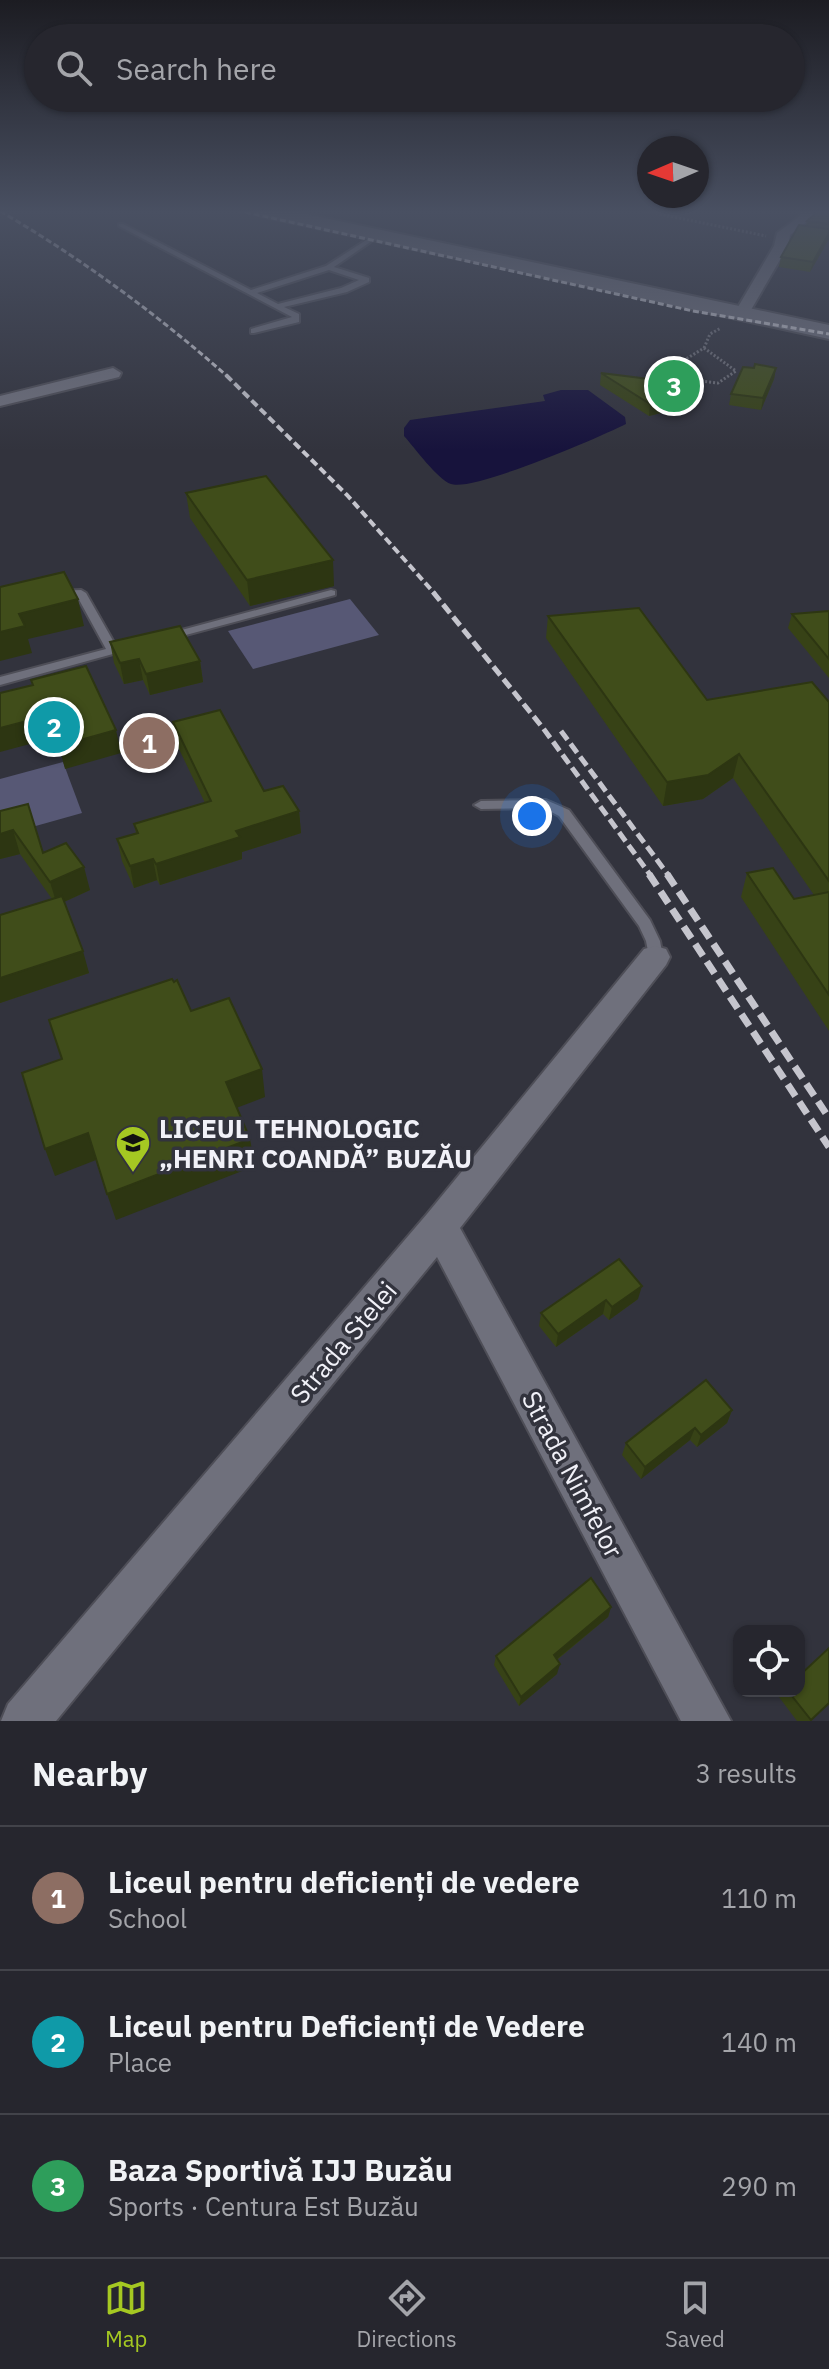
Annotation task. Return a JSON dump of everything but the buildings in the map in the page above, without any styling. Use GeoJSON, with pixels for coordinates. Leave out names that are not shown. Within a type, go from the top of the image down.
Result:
{"type":"FeatureCollection","features":[{"type":"Feature","properties":{"kind":"main road"},"geometry":{"type":"LineString","coordinates":[[609,290],[736,320],[829,332]]}},
{"type":"Feature","properties":{"kind":"street"},"geometry":{"type":"LineString","coordinates":[[736,320],[755,290]]}},
{"type":"Feature","properties":{"kind":"street"},"geometry":{"type":"LineString","coordinates":[[0,401],[113,373]]}},
{"type":"Feature","properties":{"kind":"street","name":"Strada Stelei"},"geometry":{"type":"LineString","coordinates":[[25,1721],[440,1226],[655,957]]}},
{"type":"Feature","properties":{"kind":"street","name":"Strada Nimfelor"},"geometry":{"type":"LineString","coordinates":[[440,1226],[707,1721]]}},
{"type":"Feature","properties":{"kind":"lane"},"geometry":{"type":"LineString","coordinates":[[249,290],[296,316],[296,320],[254,331]]}},
{"type":"Feature","properties":{"kind":"lane"},"geometry":{"type":"LineString","coordinates":[[252,292],[257,290]]}},
{"type":"Feature","properties":{"kind":"lane"},"geometry":{"type":"LineString","coordinates":[[279,306],[343,290]]}},
{"type":"Feature","properties":{"kind":"lane"},"geometry":{"type":"LineString","coordinates":[[40,598],[68,592],[81,593],[113,651]]}},
{"type":"Feature","properties":{"kind":"lane"},"geometry":{"type":"LineString","coordinates":[[156,639],[331,593]]}},
{"type":"Feature","properties":{"kind":"lane"},"geometry":{"type":"LineString","coordinates":[[0,681],[142,643]]}},
{"type":"Feature","properties":{"kind":"lane"},"geometry":{"type":"LineString","coordinates":[[481,805],[546,804],[564,813],[645,924],[653,941],[655,957]]}},
{"type":"Feature","properties":{"kind":"path"},"geometry":{"type":"LineString","coordinates":[[704,348],[736,371],[718,383],[700,381],[683,371],[687,356],[704,348],[710,334],[717,328],[736,320]]}},
{"type":"Feature","properties":{"kind":"shaded area"},"geometry":{"type":"Polygon","coordinates":[[[561,390],[588,390],[625,417],[626,424],[537,462],[464,484],[446,481],[404,436],[404,428],[410,420],[545,401],[543,395],[561,390]]]}},
{"type":"Feature","properties":{"kind":"shaded area"},"geometry":{"type":"Polygon","coordinates":[[[350,599],[379,635],[253,669],[228,631],[350,599]]]}},
{"type":"Feature","properties":{"kind":"shaded area"},"geometry":{"type":"Polygon","coordinates":[[[63,762],[82,813],[0,836],[0,779],[63,762]]]}},
{"type":"Feature","properties":{"kind":"railway"},"geometry":{"type":"LineString","coordinates":[[121,290],[228,377]]}},
{"type":"Feature","properties":{"kind":"railway"},"geometry":{"type":"LineString","coordinates":[[599,290],[693,311],[829,334]]}},
{"type":"Feature","properties":{"kind":"railway"},"geometry":{"type":"LineString","coordinates":[[226,375],[347,495],[435,594]]}},
{"type":"Feature","properties":{"kind":"railway"},"geometry":{"type":"LineString","coordinates":[[433,592],[543,728],[651,876]]}},
{"type":"Feature","properties":{"kind":"railway"},"geometry":{"type":"LineString","coordinates":[[561,731],[669,876]]}},
{"type":"Feature","properties":{"kind":"railway"},"geometry":{"type":"LineString","coordinates":[[649,874],[829,1147]]}},
{"type":"Feature","properties":{"kind":"railway"},"geometry":{"type":"LineString","coordinates":[[667,874],[829,1118]]}},
{"type":"Feature","properties":{"kind":"place","name":"Baza Sportivă IJJ Buzău"},"geometry":{"type":"Point","coordinates":[674,386]}},
{"type":"Feature","properties":{"kind":"place","name":"Liceul pentru Deficienți de Vedere"},"geometry":{"type":"Point","coordinates":[54,727]}},
{"type":"Feature","properties":{"kind":"place","name":"Liceul pentru deficienți de vedere"},"geometry":{"type":"Point","coordinates":[149,743]}},
{"type":"Feature","properties":{"kind":"place","name":"LICEUL TEHNOLOGIC „HENRI COANDĂ” BUZĂU"},"geometry":{"type":"Point","coordinates":[133,1174]}}]}
